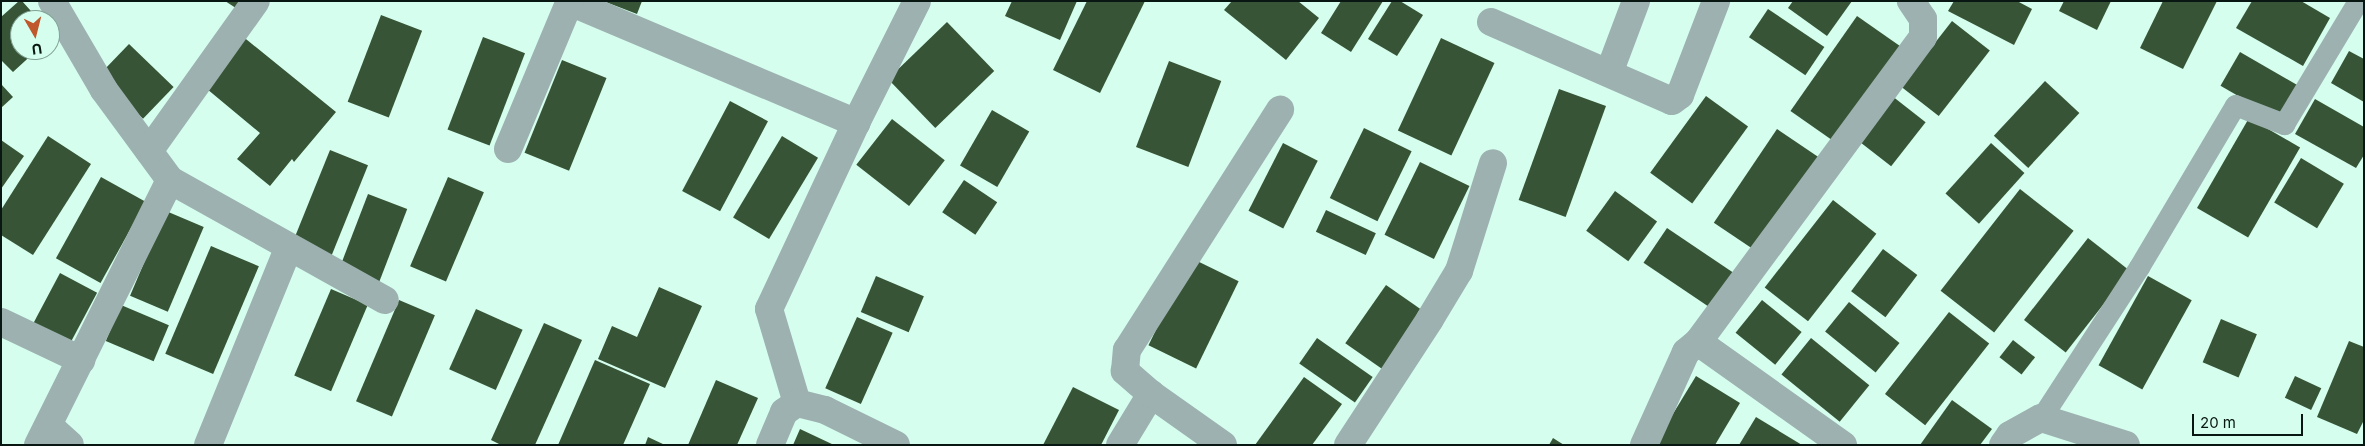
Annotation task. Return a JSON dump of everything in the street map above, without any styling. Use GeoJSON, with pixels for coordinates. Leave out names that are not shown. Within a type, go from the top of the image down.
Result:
{"type":"FeatureCollection","features":[{"type":"Feature","properties":{"kind":"street"},"geometry":{"type":"LineString","coordinates":[[52,1],[104,90],[170,180],[385,300]]}},
{"type":"Feature","properties":{"kind":"street"},"geometry":{"type":"LineString","coordinates":[[149,151],[256,1]]}},
{"type":"Feature","properties":{"kind":"street"},"geometry":{"type":"LineString","coordinates":[[797,403],[769,309],[856,123],[917,1]]}},
{"type":"Feature","properties":{"kind":"street"},"geometry":{"type":"LineString","coordinates":[[1608,73],[1636,1]]}},
{"type":"Feature","properties":{"kind":"street"},"geometry":{"type":"LineString","coordinates":[[1491,22],[1672,101],[1680,95],[1716,1]]}},
{"type":"Feature","properties":{"kind":"street"},"geometry":{"type":"LineString","coordinates":[[1644,445],[1686,352],[1698,342],[1923,37],[1923,19],[1911,1]]}},
{"type":"Feature","properties":{"kind":"street"},"geometry":{"type":"LineString","coordinates":[[508,149],[570,2],[856,123]]}},
{"type":"Feature","properties":{"kind":"street"},"geometry":{"type":"LineString","coordinates":[[1222,445],[1151,394],[1125,371],[1127,350],[1280,110]]}},
{"type":"Feature","properties":{"kind":"street"},"geometry":{"type":"LineString","coordinates":[[1348,445],[1459,271],[1493,164]]}},
{"type":"Feature","properties":{"kind":"street"},"geometry":{"type":"LineString","coordinates":[[70,445],[44,436],[170,180]]}},
{"type":"Feature","properties":{"kind":"street"},"geometry":{"type":"LineString","coordinates":[[208,445],[289,247]]}},
{"type":"Feature","properties":{"kind":"street"},"geometry":{"type":"LineString","coordinates":[[1,322],[81,360]]}},
{"type":"Feature","properties":{"kind":"street"},"geometry":{"type":"LineString","coordinates":[[1698,342],[1843,445]]}},
{"type":"Feature","properties":{"kind":"street"},"geometry":{"type":"LineString","coordinates":[[1120,445],[1151,394]]}},
{"type":"Feature","properties":{"kind":"street"},"geometry":{"type":"LineString","coordinates":[[770,445],[784,412],[797,403],[825,410],[896,445]]}},
{"type":"Feature","properties":{"kind":"street"},"geometry":{"type":"LineString","coordinates":[[2003,445],[2010,435],[2041,418],[2126,445]]}},
{"type":"Feature","properties":{"kind":"lane"},"geometry":{"type":"LineString","coordinates":[[2041,418],[2139,267],[2235,105],[2284,124],[2358,1]]}},
{"type":"Feature","properties":{"kind":"building"},"geometry":{"type":"Polygon","coordinates":[[[19,1],[22,1],[30,10],[10,10],[10,60],[26,60],[13,72],[1,60],[1,17],[19,1]]]}},
{"type":"Feature","properties":{"kind":"building"},"geometry":{"type":"Polygon","coordinates":[[[225,1],[249,1],[242,12],[225,1]]]}},
{"type":"Feature","properties":{"kind":"building"},"geometry":{"type":"Polygon","coordinates":[[[603,1],[642,1],[637,14],[603,1]]]}},
{"type":"Feature","properties":{"kind":"building"},"geometry":{"type":"Polygon","coordinates":[[[1012,1],[1077,1],[1060,40],[1005,16],[1012,1]]]}},
{"type":"Feature","properties":{"kind":"building"},"geometry":{"type":"Polygon","coordinates":[[[1087,1],[1145,1],[1100,93],[1053,70],[1087,1]]]}},
{"type":"Feature","properties":{"kind":"building"},"geometry":{"type":"Polygon","coordinates":[[[1232,1],[1298,1],[1319,18],[1286,60],[1224,10],[1232,1]]]}},
{"type":"Feature","properties":{"kind":"building"},"geometry":{"type":"Polygon","coordinates":[[[1341,1],[1383,1],[1351,52],[1321,33],[1341,1]]]}},
{"type":"Feature","properties":{"kind":"building"},"geometry":{"type":"Polygon","coordinates":[[[1392,1],[1400,1],[1423,15],[1397,56],[1368,39],[1392,1]]]}},
{"type":"Feature","properties":{"kind":"building"},"geometry":{"type":"Polygon","coordinates":[[[1793,1],[1852,1],[1827,36],[1788,8],[1793,1]]]}},
{"type":"Feature","properties":{"kind":"building"},"geometry":{"type":"Polygon","coordinates":[[[1954,1],[2017,1],[2032,9],[2014,45],[1948,11],[1954,1]]]}},
{"type":"Feature","properties":{"kind":"building"},"geometry":{"type":"Polygon","coordinates":[[[2064,1],[2111,1],[2097,30],[2059,11],[2064,1]]]}},
{"type":"Feature","properties":{"kind":"building"},"geometry":{"type":"Polygon","coordinates":[[[2163,1],[2217,1],[2183,69],[2140,48],[2163,1]]]}},
{"type":"Feature","properties":{"kind":"building"},"geometry":{"type":"Polygon","coordinates":[[[2252,1],[2301,1],[2330,18],[2303,66],[2236,28],[2252,1]]]}},
{"type":"Feature","properties":{"kind":"building"},"geometry":{"type":"Polygon","coordinates":[[[1768,9],[1824,47],[1805,75],[1749,37],[1768,9]]]}},
{"type":"Feature","properties":{"kind":"building"},"geometry":{"type":"Polygon","coordinates":[[[381,15],[422,31],[389,118],[348,102],[381,15]]]}},
{"type":"Feature","properties":{"kind":"building"},"geometry":{"type":"Polygon","coordinates":[[[1857,16],[1902,48],[1836,143],[1790,111],[1857,16]]]}},
{"type":"Feature","properties":{"kind":"building"},"geometry":{"type":"Polygon","coordinates":[[[1952,21],[1990,51],[1939,116],[1901,86],[1952,21]]]}},
{"type":"Feature","properties":{"kind":"building"},"geometry":{"type":"Polygon","coordinates":[[[947,22],[994,71],[935,128],[888,79],[947,22]]]}},
{"type":"Feature","properties":{"kind":"building"},"geometry":{"type":"Polygon","coordinates":[[[241,35],[336,112],[294,162],[292,159],[270,186],[237,159],[260,133],[201,84],[241,35]]]}},
{"type":"Feature","properties":{"kind":"building"},"geometry":{"type":"Polygon","coordinates":[[[483,37],[525,53],[490,146],[448,129],[483,37]]]}},
{"type":"Feature","properties":{"kind":"building"},"geometry":{"type":"Polygon","coordinates":[[[1441,38],[1494,63],[1451,155],[1398,130],[1441,38]]]}},
{"type":"Feature","properties":{"kind":"building"},"geometry":{"type":"Polygon","coordinates":[[[129,44],[174,87],[143,119],[98,76],[129,44]]]}},
{"type":"Feature","properties":{"kind":"building"},"geometry":{"type":"Polygon","coordinates":[[[2349,51],[2364,59],[2364,102],[2331,83],[2349,51]]]}},
{"type":"Feature","properties":{"kind":"building"},"geometry":{"type":"Polygon","coordinates":[[[2240,52],[2297,85],[2278,119],[2220,86],[2240,52]]]}},
{"type":"Feature","properties":{"kind":"building"},"geometry":{"type":"Polygon","coordinates":[[[562,60],[607,78],[569,171],[525,153],[562,60]]]}},
{"type":"Feature","properties":{"kind":"building"},"geometry":{"type":"Polygon","coordinates":[[[1169,61],[1221,81],[1188,167],[1136,147],[1169,61]]]}},
{"type":"Feature","properties":{"kind":"building"},"geometry":{"type":"Polygon","coordinates":[[[2045,81],[2079,113],[2028,168],[1994,136],[2045,81]]]}},
{"type":"Feature","properties":{"kind":"building"},"geometry":{"type":"Polygon","coordinates":[[[1,84],[13,97],[1,108],[1,84]]]}},
{"type":"Feature","properties":{"kind":"building"},"geometry":{"type":"Polygon","coordinates":[[[1559,89],[1606,106],[1566,217],[1519,200],[1559,89]]]}},
{"type":"Feature","properties":{"kind":"building"},"geometry":{"type":"Polygon","coordinates":[[[1887,92],[1926,122],[1891,166],[1853,136],[1887,92]]]}},
{"type":"Feature","properties":{"kind":"building"},"geometry":{"type":"Polygon","coordinates":[[[1706,96],[1748,127],[1692,203],[1650,173],[1706,96]]]}},
{"type":"Feature","properties":{"kind":"building"},"geometry":{"type":"Polygon","coordinates":[[[2315,99],[2364,127],[2364,155],[2356,168],[2295,134],[2315,99]]]}},
{"type":"Feature","properties":{"kind":"building"},"geometry":{"type":"Polygon","coordinates":[[[730,101],[768,121],[720,211],[682,191],[730,101]]]}},
{"type":"Feature","properties":{"kind":"building"},"geometry":{"type":"Polygon","coordinates":[[[992,110],[1029,131],[997,187],[960,165],[992,110]]]}},
{"type":"Feature","properties":{"kind":"building"},"geometry":{"type":"Polygon","coordinates":[[[2249,118],[2300,148],[2248,238],[2197,208],[2249,118]]]}},
{"type":"Feature","properties":{"kind":"building"},"geometry":{"type":"Polygon","coordinates":[[[892,119],[945,160],[909,206],[856,165],[892,119]]]}},
{"type":"Feature","properties":{"kind":"building"},"geometry":{"type":"Polygon","coordinates":[[[1364,128],[1412,151],[1377,221],[1330,198],[1364,128]]]}},
{"type":"Feature","properties":{"kind":"building"},"geometry":{"type":"Polygon","coordinates":[[[1777,129],[1821,159],[1758,252],[1714,223],[1777,129]]]}},
{"type":"Feature","properties":{"kind":"building"},"geometry":{"type":"Polygon","coordinates":[[[48,136],[91,164],[33,255],[1,235],[1,210],[48,136]]]}},
{"type":"Feature","properties":{"kind":"building"},"geometry":{"type":"Polygon","coordinates":[[[782,136],[818,158],[769,239],[733,217],[782,136]]]}},
{"type":"Feature","properties":{"kind":"building"},"geometry":{"type":"Polygon","coordinates":[[[1,140],[24,156],[1,189],[1,140]]]}},
{"type":"Feature","properties":{"kind":"building"},"geometry":{"type":"Polygon","coordinates":[[[1283,143],[1318,161],[1283,228],[1248,211],[1283,143]]]}},
{"type":"Feature","properties":{"kind":"building"},"geometry":{"type":"Polygon","coordinates":[[[1991,143],[2024,173],[1979,224],[1945,194],[1991,143]]]}},
{"type":"Feature","properties":{"kind":"building"},"geometry":{"type":"Polygon","coordinates":[[[330,150],[368,165],[332,255],[294,240],[330,150]]]}},
{"type":"Feature","properties":{"kind":"building"},"geometry":{"type":"Polygon","coordinates":[[[2301,158],[2344,184],[2317,228],[2274,203],[2301,158]]]}},
{"type":"Feature","properties":{"kind":"building"},"geometry":{"type":"Polygon","coordinates":[[[1420,162],[1469,186],[1434,259],[1384,235],[1420,162]]]}},
{"type":"Feature","properties":{"kind":"building"},"geometry":{"type":"Polygon","coordinates":[[[101,177],[146,202],[101,283],[56,258],[101,177]]]}},
{"type":"Feature","properties":{"kind":"building"},"geometry":{"type":"Polygon","coordinates":[[[448,177],[484,192],[446,282],[410,266],[448,177]]]}},
{"type":"Feature","properties":{"kind":"building"},"geometry":{"type":"Polygon","coordinates":[[[964,180],[997,202],[975,235],[942,212],[964,180]]]}},
{"type":"Feature","properties":{"kind":"building"},"geometry":{"type":"Polygon","coordinates":[[[2020,189],[2074,231],[1994,333],[1941,291],[2020,189]]]}},
{"type":"Feature","properties":{"kind":"building"},"geometry":{"type":"Polygon","coordinates":[[[1615,191],[1657,222],[1628,261],[1586,231],[1615,191]]]}},
{"type":"Feature","properties":{"kind":"building"},"geometry":{"type":"Polygon","coordinates":[[[368,194],[407,209],[379,283],[340,268],[368,194]]]}},
{"type":"Feature","properties":{"kind":"building"},"geometry":{"type":"Polygon","coordinates":[[[1833,200],[1876,234],[1808,321],[1765,287],[1833,200]]]}},
{"type":"Feature","properties":{"kind":"building"},"geometry":{"type":"Polygon","coordinates":[[[1326,210],[1376,233],[1366,255],[1316,232],[1326,210]]]}},
{"type":"Feature","properties":{"kind":"building"},"geometry":{"type":"Polygon","coordinates":[[[166,211],[204,227],[168,312],[130,296],[166,211]]]}},
{"type":"Feature","properties":{"kind":"building"},"geometry":{"type":"Polygon","coordinates":[[[1667,228],[1734,273],[1711,308],[1644,263],[1667,228]]]}},
{"type":"Feature","properties":{"kind":"building"},"geometry":{"type":"Polygon","coordinates":[[[2088,238],[2130,271],[2066,353],[2024,320],[2088,238]]]}},
{"type":"Feature","properties":{"kind":"building"},"geometry":{"type":"Polygon","coordinates":[[[211,246],[259,266],[213,374],[165,354],[211,246]]]}},
{"type":"Feature","properties":{"kind":"building"},"geometry":{"type":"Polygon","coordinates":[[[1883,249],[1917,275],[1885,317],[1851,291],[1883,249]]]}},
{"type":"Feature","properties":{"kind":"building"},"geometry":{"type":"Polygon","coordinates":[[[1191,258],[1239,281],[1196,368],[1148,345],[1191,258]]]}},
{"type":"Feature","properties":{"kind":"building"},"geometry":{"type":"Polygon","coordinates":[[[60,273],[97,293],[68,348],[30,329],[60,273]]]}},
{"type":"Feature","properties":{"kind":"building"},"geometry":{"type":"Polygon","coordinates":[[[876,276],[924,296],[909,332],[861,312],[876,276]]]}},
{"type":"Feature","properties":{"kind":"building"},"geometry":{"type":"Polygon","coordinates":[[[2148,276],[2192,300],[2142,389],[2099,365],[2148,276]]]}},
{"type":"Feature","properties":{"kind":"building"},"geometry":{"type":"Polygon","coordinates":[[[1386,285],[1426,313],[1385,371],[1345,343],[1386,285]]]}},
{"type":"Feature","properties":{"kind":"building"},"geometry":{"type":"Polygon","coordinates":[[[659,287],[702,306],[665,388],[598,359],[612,326],[637,337],[659,287]]]}},
{"type":"Feature","properties":{"kind":"building"},"geometry":{"type":"Polygon","coordinates":[[[331,289],[368,305],[331,391],[294,376],[331,289]]]}},
{"type":"Feature","properties":{"kind":"building"},"geometry":{"type":"Polygon","coordinates":[[[399,300],[435,315],[392,416],[356,401],[399,300]]]}},
{"type":"Feature","properties":{"kind":"building"},"geometry":{"type":"Polygon","coordinates":[[[1762,300],[1802,332],[1775,365],[1736,333],[1762,300]]]}},
{"type":"Feature","properties":{"kind":"building"},"geometry":{"type":"Polygon","coordinates":[[[1849,302],[1900,343],[1876,372],[1825,332],[1849,302]]]}},
{"type":"Feature","properties":{"kind":"building"},"geometry":{"type":"Polygon","coordinates":[[[121,305],[169,325],[154,361],[106,341],[121,305]]]}},
{"type":"Feature","properties":{"kind":"building"},"geometry":{"type":"Polygon","coordinates":[[[476,309],[523,330],[496,390],[449,369],[476,309]]]}},
{"type":"Feature","properties":{"kind":"building"},"geometry":{"type":"Polygon","coordinates":[[[1949,312],[1989,343],[1925,425],[1885,394],[1949,312]]]}},
{"type":"Feature","properties":{"kind":"building"},"geometry":{"type":"Polygon","coordinates":[[[857,317],[893,333],[861,404],[825,388],[857,317]]]}},
{"type":"Feature","properties":{"kind":"building"},"geometry":{"type":"Polygon","coordinates":[[[2221,319],[2257,334],[2239,378],[2203,362],[2221,319]]]}},
{"type":"Feature","properties":{"kind":"building"},"geometry":{"type":"Polygon","coordinates":[[[544,323],[582,340],[535,445],[501,445],[491,440],[544,323]]]}},
{"type":"Feature","properties":{"kind":"building"},"geometry":{"type":"Polygon","coordinates":[[[1317,338],[1373,377],[1355,402],[1299,363],[1317,338]]]}},
{"type":"Feature","properties":{"kind":"building"},"geometry":{"type":"Polygon","coordinates":[[[1811,338],[1869,385],[1840,422],[1781,375],[1811,338]]]}},
{"type":"Feature","properties":{"kind":"building"},"geometry":{"type":"Polygon","coordinates":[[[2013,340],[2035,357],[2022,375],[1999,357],[2013,340]]]}},
{"type":"Feature","properties":{"kind":"building"},"geometry":{"type":"Polygon","coordinates":[[[2349,341],[2364,347],[2364,420],[2357,434],[2317,417],[2349,341]]]}},
{"type":"Feature","properties":{"kind":"building"},"geometry":{"type":"Polygon","coordinates":[[[595,360],[650,384],[623,445],[558,445],[595,360]]]}},
{"type":"Feature","properties":{"kind":"building"},"geometry":{"type":"Polygon","coordinates":[[[1696,376],[1740,403],[1715,445],[1654,445],[1696,376]]]}},
{"type":"Feature","properties":{"kind":"building"},"geometry":{"type":"Polygon","coordinates":[[[2295,376],[2321,388],[2311,410],[2285,398],[2295,376]]]}},
{"type":"Feature","properties":{"kind":"building"},"geometry":{"type":"Polygon","coordinates":[[[1304,377],[1342,404],[1312,445],[1255,445],[1304,377]]]}},
{"type":"Feature","properties":{"kind":"building"},"geometry":{"type":"Polygon","coordinates":[[[716,380],[758,398],[737,445],[688,445],[716,380]]]}},
{"type":"Feature","properties":{"kind":"building"},"geometry":{"type":"Polygon","coordinates":[[[1073,387],[1119,410],[1101,445],[1043,445],[1073,387]]]}},
{"type":"Feature","properties":{"kind":"building"},"geometry":{"type":"Polygon","coordinates":[[[1952,400],[1992,429],[1980,445],[1920,445],[1952,400]]]}},
{"type":"Feature","properties":{"kind":"building"},"geometry":{"type":"Polygon","coordinates":[[[1756,417],[1802,445],[1739,445],[1756,417]]]}},
{"type":"Feature","properties":{"kind":"building"},"geometry":{"type":"Polygon","coordinates":[[[800,429],[834,445],[793,445],[800,429]]]}},
{"type":"Feature","properties":{"kind":"building"},"geometry":{"type":"Polygon","coordinates":[[[648,437],[665,445],[645,445],[648,437]]]}},
{"type":"Feature","properties":{"kind":"building"},"geometry":{"type":"Polygon","coordinates":[[[1553,438],[1564,445],[1549,445],[1553,438]]]}}]}
